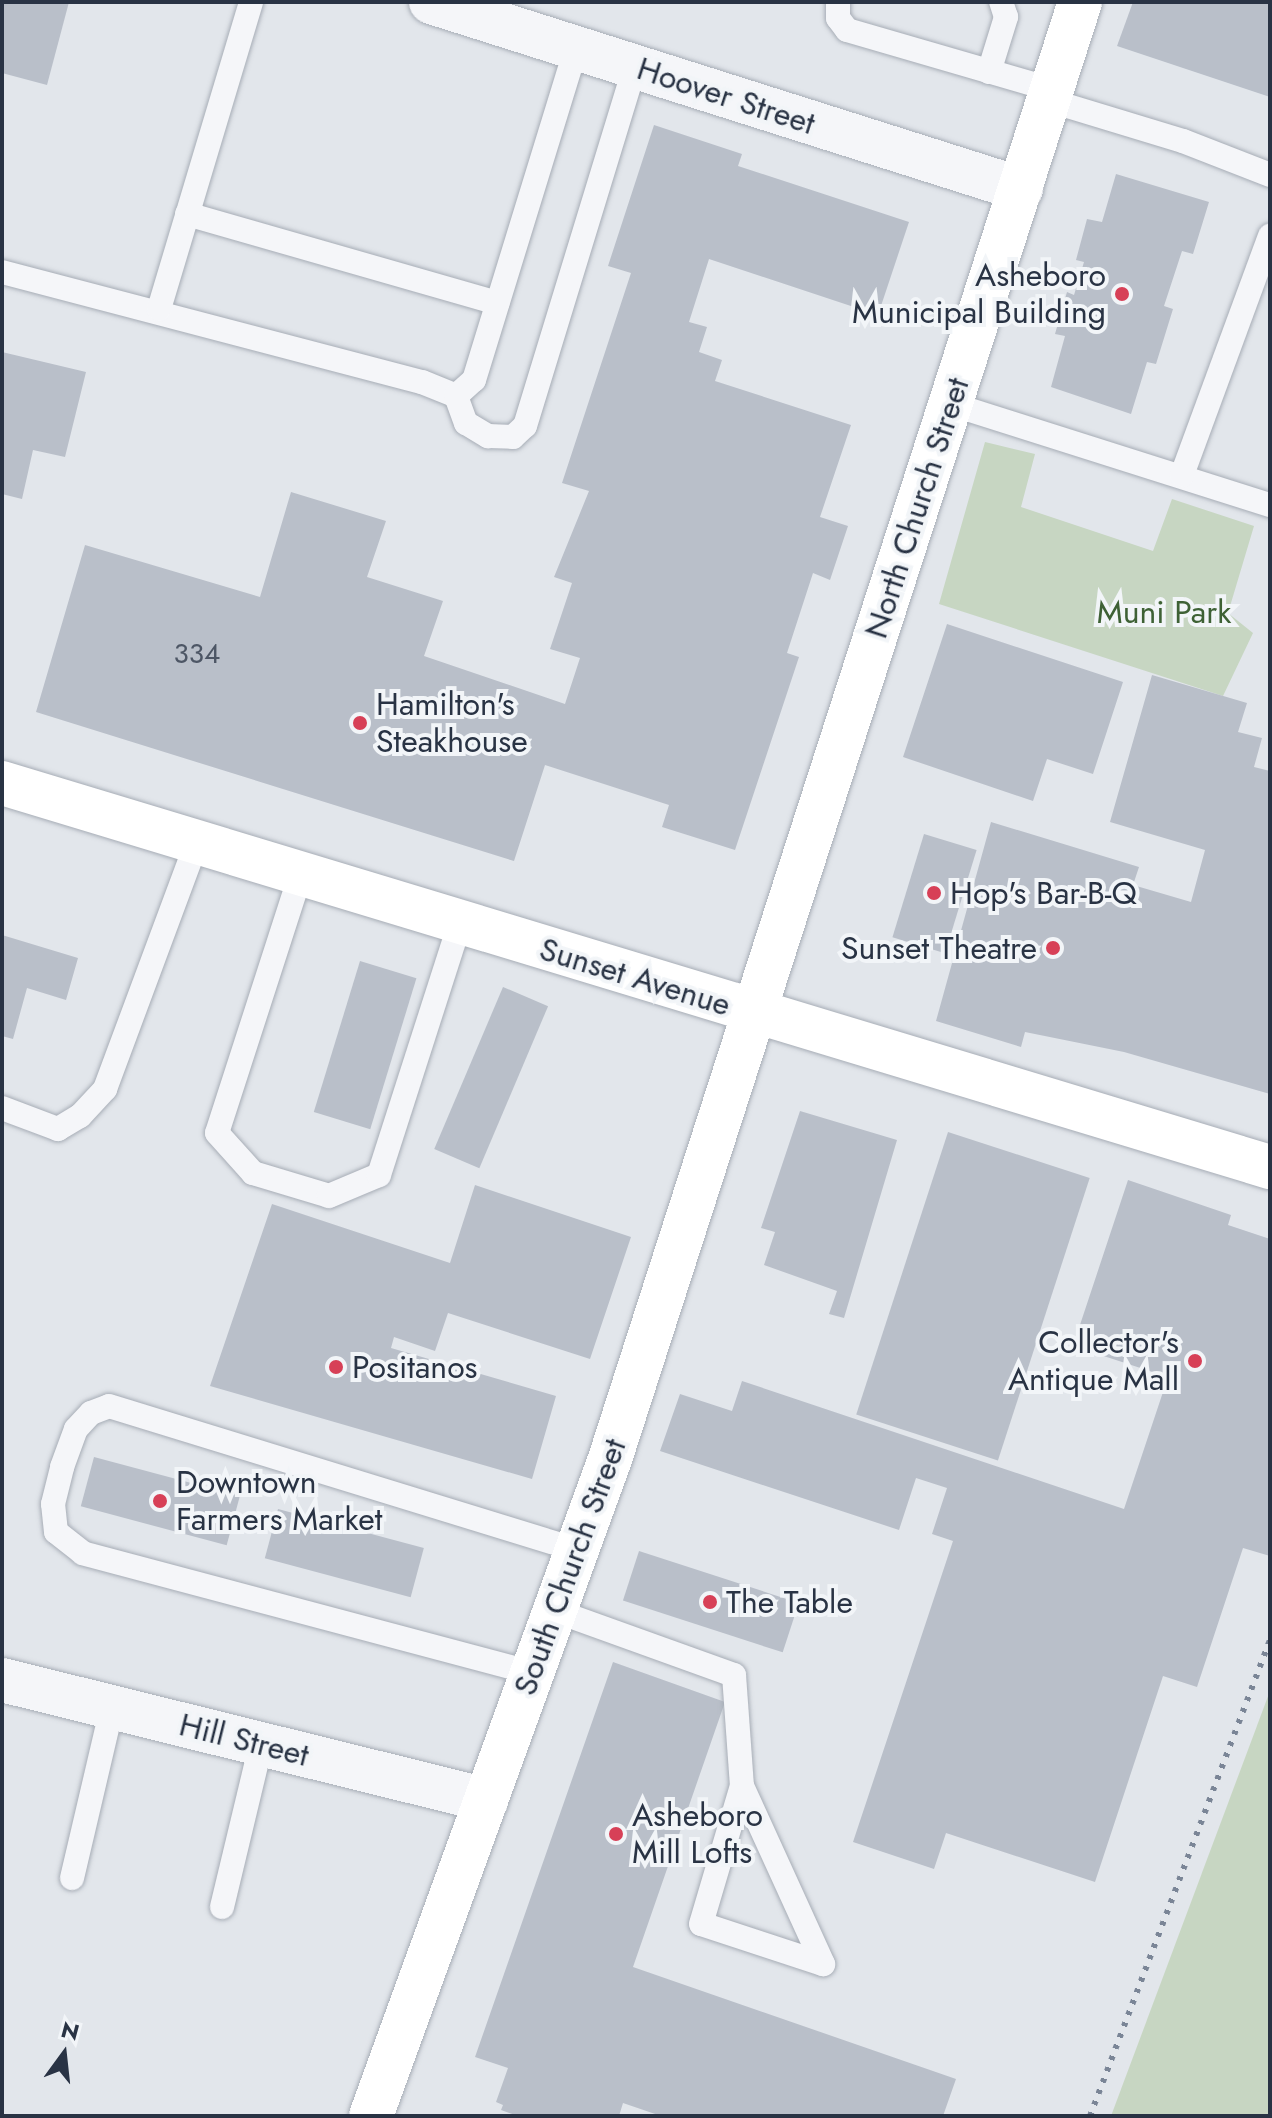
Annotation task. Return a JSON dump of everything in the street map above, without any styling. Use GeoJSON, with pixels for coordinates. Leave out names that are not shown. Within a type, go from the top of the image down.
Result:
{"type":"FeatureCollection","features":[{"type":"Feature","properties":{"kind":"street","name":"Hoover Street"},"geometry":{"type":"LineString","coordinates":[[431,2],[1021,189]]}},
{"type":"Feature","properties":{"kind":"street","name":"North Church Street"},"geometry":{"type":"LineString","coordinates":[[753,1013],[1080,2]]}},
{"type":"Feature","properties":{"kind":"street","name":"Sunset Avenue"},"geometry":{"type":"LineString","coordinates":[[2,783],[753,1013],[1270,1167]]}},
{"type":"Feature","properties":{"kind":"street","name":"South Church Street"},"geometry":{"type":"LineString","coordinates":[[371,2116],[556,1611],[753,1013]]}},
{"type":"Feature","properties":{"kind":"street","name":"Hill Street"},"geometry":{"type":"LineString","coordinates":[[2,1680],[486,1800]]}},
{"type":"Feature","properties":{"kind":"lane"},"geometry":{"type":"LineString","coordinates":[[159,309],[251,2]]}},
{"type":"Feature","properties":{"kind":"lane"},"geometry":{"type":"LineString","coordinates":[[838,2],[838,18],[847,30],[989,72],[1270,175]]}},
{"type":"Feature","properties":{"kind":"lane"},"geometry":{"type":"LineString","coordinates":[[989,72],[1006,17],[1001,2]]}},
{"type":"Feature","properties":{"kind":"lane"},"geometry":{"type":"LineString","coordinates":[[456,396],[474,380],[576,48]]}},
{"type":"Feature","properties":{"kind":"lane"},"geometry":{"type":"LineString","coordinates":[[2,272],[159,309],[422,382],[456,396],[466,423],[488,436],[513,437],[525,426],[635,67]]}},
{"type":"Feature","properties":{"kind":"lane"},"geometry":{"type":"LineString","coordinates":[[187,214],[497,303]]}},
{"type":"Feature","properties":{"kind":"lane"},"geometry":{"type":"LineString","coordinates":[[1182,475],[1270,236]]}},
{"type":"Feature","properties":{"kind":"lane"},"geometry":{"type":"LineString","coordinates":[[951,404],[1270,505]]}},
{"type":"Feature","properties":{"kind":"lane"},"geometry":{"type":"LineString","coordinates":[[2,1108],[58,1129],[80,1116],[105,1089],[197,841]]}},
{"type":"Feature","properties":{"kind":"lane"},"geometry":{"type":"LineString","coordinates":[[301,873],[217,1133],[253,1173],[329,1196],[379,1175],[460,922]]}},
{"type":"Feature","properties":{"kind":"lane"},"geometry":{"type":"LineString","coordinates":[[533,1673],[83,1553],[56,1532],[53,1504],[62,1467],[76,1429],[91,1413],[109,1406],[577,1550]]}},
{"type":"Feature","properties":{"kind":"lane"},"geometry":{"type":"LineString","coordinates":[[556,1611],[734,1675],[742,1786],[823,1964],[701,1924],[742,1786]]}},
{"type":"Feature","properties":{"kind":"lane"},"geometry":{"type":"LineString","coordinates":[[72,1878],[112,1707]]}},
{"type":"Feature","properties":{"kind":"lane"},"geometry":{"type":"LineString","coordinates":[[222,1907],[261,1744]]}},
{"type":"Feature","properties":{"kind":"green space","name":"Muni Park"},"geometry":{"type":"Polygon","coordinates":[[[985,442],[1035,454],[1021,507],[1153,551],[1172,499],[1254,526],[1228,613],[1253,633],[1223,696],[939,604],[985,442]]]}},
{"type":"Feature","properties":{"kind":"green space"},"geometry":{"type":"Polygon","coordinates":[[[1270,1691],[1270,2116],[1111,2116],[1270,1691]]]}},
{"type":"Feature","properties":{"kind":"building"},"geometry":{"type":"Polygon","coordinates":[[[2,2],[69,2],[47,85],[2,73],[2,2]]]}},
{"type":"Feature","properties":{"kind":"building"},"geometry":{"type":"Polygon","coordinates":[[[1133,2],[1270,2],[1270,97],[1117,46],[1133,2]]]}},
{"type":"Feature","properties":{"kind":"building"},"geometry":{"type":"Polygon","coordinates":[[[654,125],[742,154],[738,166],[909,222],[878,315],[709,259],[689,322],[707,327],[699,352],[722,360],[715,381],[851,425],[820,517],[848,526],[830,580],[813,573],[787,653],[799,657],[735,850],[662,827],[669,805],[545,765],[514,861],[36,712],[85,545],[260,597],[291,492],[386,521],[367,577],[443,601],[424,656],[565,704],[580,658],[550,649],[572,583],[554,577],[589,491],[562,483],[631,273],[608,266],[654,125]]]}},
{"type":"Feature","properties":{"kind":"building","name":"Asheboro Municipal Building"},"geometry":{"type":"Polygon","coordinates":[[[1116,174],[1209,202],[1193,254],[1182,251],[1164,306],[1173,309],[1156,364],[1147,362],[1131,414],[1051,387],[1065,336],[1055,334],[1067,292],[1074,295],[1084,262],[1076,260],[1087,219],[1102,222],[1116,174]]]}},
{"type":"Feature","properties":{"kind":"building"},"geometry":{"type":"Polygon","coordinates":[[[2,352],[86,372],[65,457],[33,450],[22,499],[2,494],[2,352]]]}},
{"type":"Feature","properties":{"kind":"building"},"geometry":{"type":"Polygon","coordinates":[[[947,624],[1123,682],[1093,774],[1047,759],[1033,801],[903,757],[947,624]]]}},
{"type":"Feature","properties":{"kind":"building"},"geometry":{"type":"Polygon","coordinates":[[[1152,675],[1247,703],[1238,732],[1262,738],[1254,767],[1270,771],[1270,1094],[1124,1052],[1025,1032],[1021,1047],[936,1021],[991,822],[1139,867],[1133,885],[1191,902],[1205,850],[1110,822],[1152,675]]]}},
{"type":"Feature","properties":{"kind":"building","name":"Hop's Bar-B-Q"},"geometry":{"type":"Polygon","coordinates":[[[924,834],[977,850],[945,953],[892,937],[924,834]]]}},
{"type":"Feature","properties":{"kind":"building"},"geometry":{"type":"Polygon","coordinates":[[[2,935],[78,958],[66,1000],[27,988],[13,1039],[2,1036],[2,935]]]}},
{"type":"Feature","properties":{"kind":"building"},"geometry":{"type":"Polygon","coordinates":[[[360,961],[416,978],[370,1129],[314,1112],[360,961]]]}},
{"type":"Feature","properties":{"kind":"building"},"geometry":{"type":"Polygon","coordinates":[[[503,987],[548,1006],[479,1168],[434,1149],[503,987]]]}},
{"type":"Feature","properties":{"kind":"building"},"geometry":{"type":"Polygon","coordinates":[[[800,1111],[897,1140],[844,1318],[829,1314],[837,1291],[764,1265],[775,1232],[761,1228],[800,1111]]]}},
{"type":"Feature","properties":{"kind":"building"},"geometry":{"type":"Polygon","coordinates":[[[948,1132],[1090,1178],[998,1461],[856,1414],[948,1132]]]}},
{"type":"Feature","properties":{"kind":"building"},"geometry":{"type":"Polygon","coordinates":[[[1128,1180],[1231,1215],[1228,1225],[1270,1239],[1270,1556],[1243,1548],[1197,1687],[1163,1676],[1095,1882],[946,1833],[934,1869],[853,1842],[953,1541],[932,1534],[947,1488],[916,1478],[899,1530],[660,1451],[680,1394],[732,1411],[742,1381],[1124,1509],[1168,1377],[1073,1346],[1128,1180]]]}},
{"type":"Feature","properties":{"kind":"building"},"geometry":{"type":"Polygon","coordinates":[[[475,1185],[631,1237],[590,1359],[448,1313],[435,1351],[394,1337],[391,1348],[556,1396],[532,1479],[210,1386],[272,1204],[450,1263],[475,1185]]]}},
{"type":"Feature","properties":{"kind":"building","name":"Downtown Farmers Market"},"geometry":{"type":"Polygon","coordinates":[[[94,1457],[240,1496],[227,1545],[81,1506],[94,1457]]]}},
{"type":"Feature","properties":{"kind":"building"},"geometry":{"type":"Polygon","coordinates":[[[278,1509],[424,1548],[411,1597],[265,1558],[278,1509]]]}},
{"type":"Feature","properties":{"kind":"building","name":"The Table"},"geometry":{"type":"Polygon","coordinates":[[[639,1551],[799,1603],[783,1652],[623,1600],[639,1551]]]}},
{"type":"Feature","properties":{"kind":"building","name":"Asheboro Mill Lofts"},"geometry":{"type":"Polygon","coordinates":[[[613,1662],[725,1702],[633,1967],[956,2079],[943,2116],[661,2116],[623,2103],[619,2116],[518,2116],[501,2110],[503,2105],[496,2102],[508,2068],[475,2057],[613,1662]]]}},
{"type":"Feature","properties":{"kind":"railway"},"geometry":{"type":"LineString","coordinates":[[1090,2116],[1270,1640]]}},
{"type":"Feature","properties":{"kind":"place","name":"Asheboro Municipal Building"},"geometry":{"type":"Point","coordinates":[1122,294]}},
{"type":"Feature","properties":{"kind":"place","name":"Hamilton's Steakhouse"},"geometry":{"type":"Point","coordinates":[360,723]}},
{"type":"Feature","properties":{"kind":"place","name":"Hop's Bar-B-Q"},"geometry":{"type":"Point","coordinates":[934,893]}},
{"type":"Feature","properties":{"kind":"place","name":"Sunset Theatre"},"geometry":{"type":"Point","coordinates":[1053,948]}},
{"type":"Feature","properties":{"kind":"place","name":"Collector's Antique Mall"},"geometry":{"type":"Point","coordinates":[1195,1361]}},
{"type":"Feature","properties":{"kind":"place","name":"Positanos"},"geometry":{"type":"Point","coordinates":[336,1367]}},
{"type":"Feature","properties":{"kind":"place","name":"Downtown Farmers Market"},"geometry":{"type":"Point","coordinates":[160,1501]}},
{"type":"Feature","properties":{"kind":"place","name":"The Table"},"geometry":{"type":"Point","coordinates":[710,1602]}},
{"type":"Feature","properties":{"kind":"place","name":"Asheboro Mill Lofts"},"geometry":{"type":"Point","coordinates":[616,1834]}}]}
